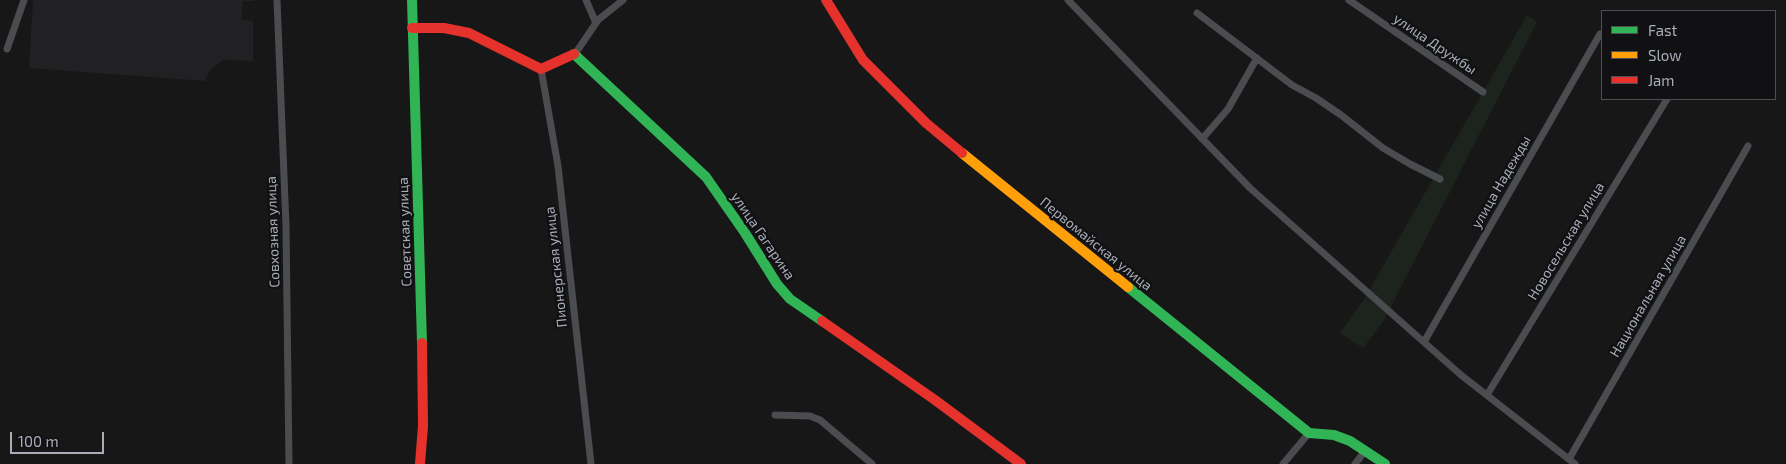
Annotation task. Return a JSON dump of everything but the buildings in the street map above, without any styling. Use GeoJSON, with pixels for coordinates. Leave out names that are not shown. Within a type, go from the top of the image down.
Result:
{"type":"FeatureCollection","features":[{"type":"Feature","properties":{"kind":"street"},"geometry":{"type":"LineString","coordinates":[[6,49],[24,0]]}},
{"type":"Feature","properties":{"kind":"street","name":"Совхозная улица"},"geometry":{"type":"LineString","coordinates":[[277,0],[286,226],[289,464]]}},
{"type":"Feature","properties":{"kind":"street","name":"Советская улица"},"geometry":{"type":"LineString","coordinates":[[412,0],[421,285],[423,426],[420,464]]}},
{"type":"Feature","properties":{"kind":"street"},"geometry":{"type":"LineString","coordinates":[[586,0],[596,24]]}},
{"type":"Feature","properties":{"kind":"street"},"geometry":{"type":"LineString","coordinates":[[412,28],[444,28],[469,33],[541,69],[575,54],[596,24],[623,0]]}},
{"type":"Feature","properties":{"kind":"street","name":"Первомайская улица"},"geometry":{"type":"LineString","coordinates":[[826,0],[863,60],[926,123],[1310,433]]}},
{"type":"Feature","properties":{"kind":"street"},"geometry":{"type":"LineString","coordinates":[[1068,0],[1250,188],[1424,342],[1487,395],[1575,464]]}},
{"type":"Feature","properties":{"kind":"street","name":"улица Дружбы"},"geometry":{"type":"LineString","coordinates":[[1349,0],[1484,92]]}},
{"type":"Feature","properties":{"kind":"street"},"geometry":{"type":"LineString","coordinates":[[1197,13],[1292,86],[1322,102],[1383,148],[1440,179]]}},
{"type":"Feature","properties":{"kind":"street","name":"улица Надежды"},"geometry":{"type":"LineString","coordinates":[[1424,342],[1600,34]]}},
{"type":"Feature","properties":{"kind":"street","name":"улица Гагарина"},"geometry":{"type":"LineString","coordinates":[[575,54],[706,177],[745,233],[777,284],[790,299],[935,400],[1021,464]]}},
{"type":"Feature","properties":{"kind":"street"},"geometry":{"type":"LineString","coordinates":[[1202,139],[1228,109],[1258,58]]}},
{"type":"Feature","properties":{"kind":"street","name":"Пионерская улица"},"geometry":{"type":"LineString","coordinates":[[541,69],[558,166],[591,464]]}},
{"type":"Feature","properties":{"kind":"street","name":"Новосельская улица"},"geometry":{"type":"LineString","coordinates":[[1487,395],[1666,100]]}},
{"type":"Feature","properties":{"kind":"street","name":"Национальная улица"},"geometry":{"type":"LineString","coordinates":[[1568,459],[1748,146]]}},
{"type":"Feature","properties":{"kind":"street"},"geometry":{"type":"LineString","coordinates":[[775,415],[810,416],[820,420],[872,464]]}},
{"type":"Feature","properties":{"kind":"street"},"geometry":{"type":"LineString","coordinates":[[1283,464],[1310,433],[1334,435],[1350,441],[1384,464]]}},
{"type":"Feature","properties":{"kind":"street"},"geometry":{"type":"LineString","coordinates":[[1354,464],[1366,451]]}},
{"type":"Feature","properties":{"kind":"shaded area"},"geometry":{"type":"Polygon","coordinates":[[[33,0],[254,0],[243,1],[241,20],[253,21],[253,61],[223,60],[210,70],[205,81],[29,68],[33,0]]]}},
{"type":"Feature","properties":{"kind":"shaded area"},"geometry":{"type":"Polygon","coordinates":[[[1527,15],[1537,22],[1383,322],[1363,348],[1340,333],[1363,301],[1527,15]]]}},
{"type":"Feature","properties":{"kind":"traffic: fast"},"geometry":{"type":"LineString","coordinates":[[412,0],[422,343]]}},
{"type":"Feature","properties":{"kind":"traffic: fast"},"geometry":{"type":"LineString","coordinates":[[574,54],[706,177],[745,233],[777,284],[790,299],[822,321]]}},
{"type":"Feature","properties":{"kind":"traffic: fast"},"geometry":{"type":"LineString","coordinates":[[1128,287],[1309,433],[1334,435],[1350,441],[1385,464]]}},
{"type":"Feature","properties":{"kind":"traffic: slow"},"geometry":{"type":"LineString","coordinates":[[962,153],[1128,287]]}},
{"type":"Feature","properties":{"kind":"traffic: jam"},"geometry":{"type":"LineString","coordinates":[[826,0],[863,60],[926,123],[962,153]]}},
{"type":"Feature","properties":{"kind":"traffic: jam"},"geometry":{"type":"LineString","coordinates":[[412,28],[444,28],[469,33],[541,69],[574,54]]}},
{"type":"Feature","properties":{"kind":"traffic: jam"},"geometry":{"type":"LineString","coordinates":[[822,321],[935,400],[1021,464]]}},
{"type":"Feature","properties":{"kind":"traffic: jam"},"geometry":{"type":"LineString","coordinates":[[420,464],[423,426],[422,343]]}}]}
